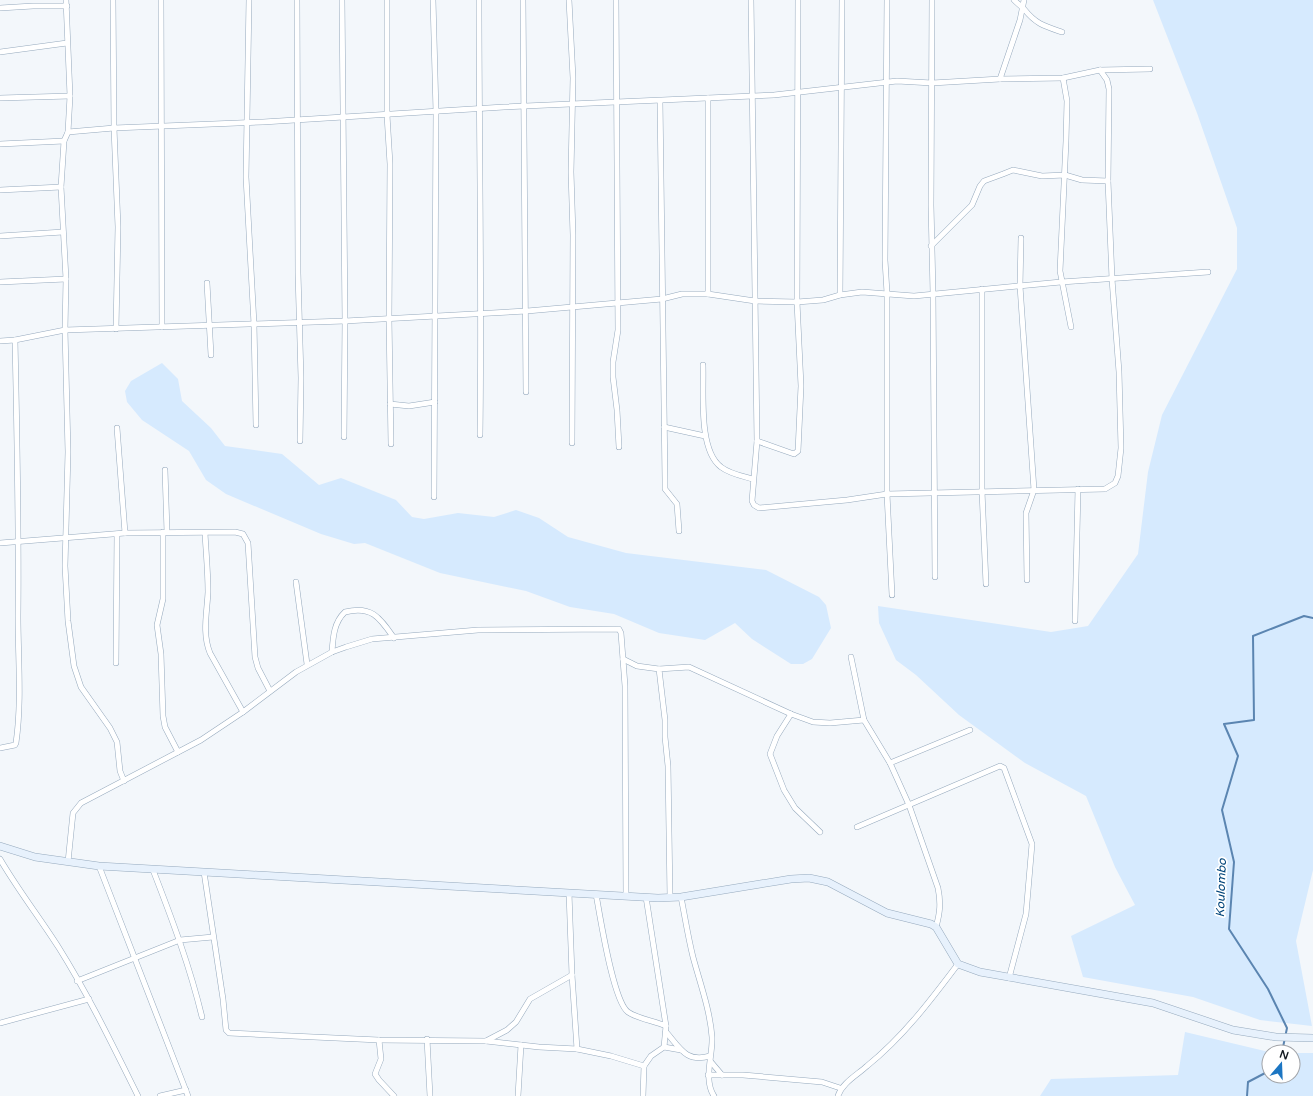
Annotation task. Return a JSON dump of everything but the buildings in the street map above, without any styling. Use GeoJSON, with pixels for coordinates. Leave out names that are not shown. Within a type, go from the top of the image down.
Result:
{"type":"FeatureCollection","features":[{"type":"Feature","properties":{"kind":"street"},"geometry":{"type":"LineString","coordinates":[[66,0],[70,96],[68,132],[64,141],[61,187],[66,279],[65,330],[68,404],[65,566],[68,620],[74,666],[84,693],[110,728],[116,742],[120,771],[124,781]]}},
{"type":"Feature","properties":{"kind":"street"},"geometry":{"type":"LineString","coordinates":[[113,0],[114,128],[118,227],[116,329]]}},
{"type":"Feature","properties":{"kind":"street"},"geometry":{"type":"LineString","coordinates":[[161,0],[162,328]]}},
{"type":"Feature","properties":{"kind":"street"},"geometry":{"type":"LineString","coordinates":[[249,0],[246,177],[254,324],[256,425]]}},
{"type":"Feature","properties":{"kind":"street"},"geometry":{"type":"LineString","coordinates":[[297,0],[297,167],[302,378],[300,441]]}},
{"type":"Feature","properties":{"kind":"street"},"geometry":{"type":"LineString","coordinates":[[342,0],[345,321],[344,437]]}},
{"type":"Feature","properties":{"kind":"street"},"geometry":{"type":"LineString","coordinates":[[387,0],[387,115],[390,164],[389,319],[391,444]]}},
{"type":"Feature","properties":{"kind":"street"},"geometry":{"type":"LineString","coordinates":[[432,0],[436,112],[434,497]]}},
{"type":"Feature","properties":{"kind":"street"},"geometry":{"type":"LineString","coordinates":[[479,0],[478,109],[482,314],[480,435]]}},
{"type":"Feature","properties":{"kind":"street"},"geometry":{"type":"LineString","coordinates":[[523,0],[527,311],[526,392]]}},
{"type":"Feature","properties":{"kind":"street"},"geometry":{"type":"LineString","coordinates":[[569,0],[573,63],[571,172],[573,235],[572,444]]}},
{"type":"Feature","properties":{"kind":"street"},"geometry":{"type":"LineString","coordinates":[[616,0],[618,103],[618,330],[613,362],[613,377],[619,447]]}},
{"type":"Feature","properties":{"kind":"street"},"geometry":{"type":"LineString","coordinates":[[751,0],[757,441],[752,501],[754,505],[759,508],[847,500],[887,494],[1105,489],[1115,483],[1118,476],[1121,448],[1120,372],[1112,279],[1108,181],[1110,89],[1107,80],[1100,70]]}},
{"type":"Feature","properties":{"kind":"street"},"geometry":{"type":"LineString","coordinates":[[757,441],[794,454],[798,451],[801,386],[797,302],[799,93],[798,0]]}},
{"type":"Feature","properties":{"kind":"street"},"geometry":{"type":"LineString","coordinates":[[840,295],[840,199],[843,86],[842,0]]}},
{"type":"Feature","properties":{"kind":"street"},"geometry":{"type":"LineString","coordinates":[[887,0],[885,260],[887,293],[887,494],[892,595]]}},
{"type":"Feature","properties":{"kind":"street"},"geometry":{"type":"LineString","coordinates":[[932,0],[931,246],[933,294],[935,577]]}},
{"type":"Feature","properties":{"kind":"street"},"geometry":{"type":"LineString","coordinates":[[1014,0],[1023,8],[1030,18],[1040,25],[1062,32]]}},
{"type":"Feature","properties":{"kind":"street"},"geometry":{"type":"LineString","coordinates":[[1000,79],[1020,20],[1024,0]]}},
{"type":"Feature","properties":{"kind":"street"},"geometry":{"type":"LineString","coordinates":[[0,8],[67,6]]}},
{"type":"Feature","properties":{"kind":"street"},"geometry":{"type":"LineString","coordinates":[[0,52],[67,43]]}},
{"type":"Feature","properties":{"kind":"street"},"geometry":{"type":"LineString","coordinates":[[68,132],[114,128],[298,120],[525,106],[753,96],[799,93],[843,86],[909,81],[932,83],[1000,79],[1063,78],[1100,70],[1150,70]]}},
{"type":"Feature","properties":{"kind":"street"},"geometry":{"type":"LineString","coordinates":[[1063,78],[1067,101],[1061,282],[1065,291],[1071,327]]}},
{"type":"Feature","properties":{"kind":"street"},"geometry":{"type":"LineString","coordinates":[[0,98],[70,96]]}},
{"type":"Feature","properties":{"kind":"street"},"geometry":{"type":"LineString","coordinates":[[708,98],[708,294]]}},
{"type":"Feature","properties":{"kind":"street"},"geometry":{"type":"LineString","coordinates":[[660,101],[665,490],[677,504],[679,531]]}},
{"type":"Feature","properties":{"kind":"street"},"geometry":{"type":"LineString","coordinates":[[0,144],[64,141]]}},
{"type":"Feature","properties":{"kind":"street"},"geometry":{"type":"LineString","coordinates":[[931,246],[972,205],[980,186],[984,181],[1013,170],[1042,176],[1065,175],[1082,180],[1108,181]]}},
{"type":"Feature","properties":{"kind":"street"},"geometry":{"type":"LineString","coordinates":[[0,190],[61,187]]}},
{"type":"Feature","properties":{"kind":"street"},"geometry":{"type":"LineString","coordinates":[[0,236],[63,232]]}},
{"type":"Feature","properties":{"kind":"street"},"geometry":{"type":"LineString","coordinates":[[1021,238],[1020,286],[1034,490],[1026,513],[1027,580]]}},
{"type":"Feature","properties":{"kind":"street"},"geometry":{"type":"LineString","coordinates":[[0,341],[15,340],[65,330],[345,321],[482,314],[662,299],[682,294],[708,294],[755,301],[797,302],[823,300],[840,295],[862,292],[914,296],[1061,282],[1208,272]]}},
{"type":"Feature","properties":{"kind":"street"},"geometry":{"type":"LineString","coordinates":[[0,282],[66,279]]}},
{"type":"Feature","properties":{"kind":"street"},"geometry":{"type":"LineString","coordinates":[[207,283],[210,355]]}},
{"type":"Feature","properties":{"kind":"street"},"geometry":{"type":"LineString","coordinates":[[982,289],[982,491],[986,584]]}},
{"type":"Feature","properties":{"kind":"street"},"geometry":{"type":"LineString","coordinates":[[0,748],[15,745],[16,743],[20,701],[18,648],[19,541],[15,340]]}},
{"type":"Feature","properties":{"kind":"street"},"geometry":{"type":"LineString","coordinates":[[703,365],[705,436],[708,449],[719,466],[727,471],[753,479]]}},
{"type":"Feature","properties":{"kind":"street"},"geometry":{"type":"LineString","coordinates":[[390,404],[409,406],[435,402]]}},
{"type":"Feature","properties":{"kind":"street"},"geometry":{"type":"LineString","coordinates":[[664,427],[705,436]]}},
{"type":"Feature","properties":{"kind":"street"},"geometry":{"type":"LineString","coordinates":[[117,428],[125,533]]}},
{"type":"Feature","properties":{"kind":"street"},"geometry":{"type":"LineString","coordinates":[[165,470],[163,599],[157,624],[161,654],[163,716],[165,726],[178,752]]}},
{"type":"Feature","properties":{"kind":"street"},"geometry":{"type":"LineString","coordinates":[[1075,622],[1078,489]]}},
{"type":"Feature","properties":{"kind":"street"},"geometry":{"type":"LineString","coordinates":[[0,543],[125,533],[235,532],[242,534],[248,543],[255,657],[258,668],[270,691]]}},
{"type":"Feature","properties":{"kind":"street"},"geometry":{"type":"LineString","coordinates":[[206,533],[208,591],[206,611],[206,644],[243,712]]}},
{"type":"Feature","properties":{"kind":"street"},"geometry":{"type":"LineString","coordinates":[[116,664],[117,534]]}},
{"type":"Feature","properties":{"kind":"street"},"geometry":{"type":"LineString","coordinates":[[296,582],[307,664]]}},
{"type":"Feature","properties":{"kind":"street"},"geometry":{"type":"LineString","coordinates":[[332,652],[334,635],[338,622],[345,612],[352,610],[370,612],[376,615],[394,638]]}},
{"type":"Feature","properties":{"kind":"street"},"geometry":{"type":"LineString","coordinates":[[68,862],[73,813],[81,803],[201,740],[243,712],[307,664],[332,652],[372,639],[478,630],[619,629],[622,633],[623,659],[626,896]]}},
{"type":"Feature","properties":{"kind":"street"},"geometry":{"type":"LineString","coordinates":[[851,657],[864,720],[890,763],[909,805],[941,902],[936,927]]}},
{"type":"Feature","properties":{"kind":"street"},"geometry":{"type":"LineString","coordinates":[[623,659],[637,666],[659,669],[688,668],[791,714],[813,722],[830,723],[864,720]]}},
{"type":"Feature","properties":{"kind":"street"},"geometry":{"type":"LineString","coordinates":[[659,669],[666,720],[665,737],[668,766],[670,897]]}},
{"type":"Feature","properties":{"kind":"street"},"geometry":{"type":"LineString","coordinates":[[791,714],[777,736],[770,754],[784,790],[795,808],[820,832]]}},
{"type":"Feature","properties":{"kind":"street"},"geometry":{"type":"LineString","coordinates":[[890,763],[970,730]]}},
{"type":"Feature","properties":{"kind":"street"},"geometry":{"type":"LineString","coordinates":[[857,827],[1000,766],[1004,768],[1032,844],[1026,914],[1009,978]]}},
{"type":"Feature","properties":{"kind":"street"},"geometry":{"type":"LineString","coordinates":[[0,846],[35,858],[99,866],[646,897],[681,897],[791,879],[814,879],[838,887],[887,913],[915,919],[936,927],[958,964],[980,972],[1153,1002],[1233,1030],[1276,1037],[1311,1038]]}},
{"type":"Feature","properties":{"kind":"street"},"geometry":{"type":"LineString","coordinates":[[0,859],[14,883],[59,948],[89,999],[138,1096]]}},
{"type":"Feature","properties":{"kind":"street"},"geometry":{"type":"LineString","coordinates":[[99,866],[188,1096]]}},
{"type":"Feature","properties":{"kind":"street"},"geometry":{"type":"LineString","coordinates":[[154,870],[180,940],[195,988],[202,1017]]}},
{"type":"Feature","properties":{"kind":"street"},"geometry":{"type":"LineString","coordinates":[[204,872],[226,1032],[379,1040],[486,1040],[521,1045],[577,1049],[611,1056],[644,1066]]}},
{"type":"Feature","properties":{"kind":"street"},"geometry":{"type":"LineString","coordinates":[[569,893],[577,1049]]}},
{"type":"Feature","properties":{"kind":"street"},"geometry":{"type":"LineString","coordinates":[[596,894],[613,981],[625,1010],[666,1029],[681,1050]]}},
{"type":"Feature","properties":{"kind":"street"},"geometry":{"type":"LineString","coordinates":[[646,897],[666,1029],[664,1047]]}},
{"type":"Feature","properties":{"kind":"street"},"geometry":{"type":"LineString","coordinates":[[681,897],[692,955],[710,1024],[712,1049],[708,1075],[710,1090],[708,1096]]}},
{"type":"Feature","properties":{"kind":"street"},"geometry":{"type":"LineString","coordinates":[[78,981],[135,960],[180,940],[213,937]]}},
{"type":"Feature","properties":{"kind":"street"},"geometry":{"type":"LineString","coordinates":[[838,1096],[840,1088],[872,1062],[916,1019],[958,964]]}},
{"type":"Feature","properties":{"kind":"street"},"geometry":{"type":"LineString","coordinates":[[486,1040],[507,1030],[516,1022],[530,999],[572,974]]}},
{"type":"Feature","properties":{"kind":"street"},"geometry":{"type":"LineString","coordinates":[[0,1023],[89,999]]}},
{"type":"Feature","properties":{"kind":"street"},"geometry":{"type":"LineString","coordinates":[[427,1039],[430,1096]]}},
{"type":"Feature","properties":{"kind":"street"},"geometry":{"type":"LineString","coordinates":[[379,1040],[381,1060],[375,1074],[394,1096]]}},
{"type":"Feature","properties":{"kind":"street"},"geometry":{"type":"LineString","coordinates":[[518,1096],[521,1045]]}},
{"type":"Feature","properties":{"kind":"street"},"geometry":{"type":"LineString","coordinates":[[643,1096],[644,1066],[651,1056],[664,1047],[681,1050],[695,1058],[710,1056]]}},
{"type":"Feature","properties":{"kind":"street"},"geometry":{"type":"LineString","coordinates":[[711,1062],[722,1075]]}},
{"type":"Feature","properties":{"kind":"street"},"geometry":{"type":"LineString","coordinates":[[708,1075],[743,1075],[822,1082],[840,1088]]}},
{"type":"Feature","properties":{"kind":"street"},"geometry":{"type":"LineString","coordinates":[[160,1096],[186,1090]]}},
{"type":"Feature","properties":{"kind":"street"},"geometry":{"type":"LineString","coordinates":[[710,1090],[714,1096]]}},
{"type":"Feature","properties":{"kind":"shaded area"},"geometry":{"type":"Polygon","coordinates":[[[1153,0],[1313,0],[1313,870],[1296,941],[1312,1026],[1260,1020],[1193,997],[1083,977],[1071,936],[1135,905],[1115,867],[1086,796],[1025,763],[959,715],[916,675],[896,660],[879,623],[878,606],[1051,632],[1088,626],[1138,554],[1148,472],[1162,415],[1237,269],[1237,228],[1197,113],[1153,0]]]}},
{"type":"Feature","properties":{"kind":"shaded area"},"geometry":{"type":"Polygon","coordinates":[[[162,363],[178,379],[182,401],[211,428],[225,446],[282,454],[319,485],[341,478],[396,500],[412,517],[424,519],[458,513],[494,517],[516,510],[539,518],[568,537],[626,553],[766,570],[819,597],[826,605],[831,628],[812,659],[803,664],[791,664],[752,639],[735,623],[705,640],[659,633],[614,614],[570,607],[526,591],[440,573],[365,543],[354,544],[321,534],[226,494],[206,480],[189,451],[142,420],[127,402],[125,391],[131,381],[162,363]]]}},
{"type":"Feature","properties":{"kind":"shaded area"},"geometry":{"type":"Polygon","coordinates":[[[1185,1032],[1261,1050],[1261,1084],[1301,1084],[1301,1053],[1313,1053],[1313,1096],[1040,1096],[1051,1079],[1178,1075],[1185,1032]]]}},
{"type":"Feature","properties":{"kind":"waterway","name":"Koulombo"},"geometry":{"type":"LineString","coordinates":[[1284,1044],[1287,1028],[1268,989],[1229,929],[1234,862],[1222,810],[1238,756],[1224,724],[1254,720],[1253,636],[1304,616],[1313,618]]}},
{"type":"Feature","properties":{"kind":"waterway","name":"Koulombo"},"geometry":{"type":"LineString","coordinates":[[1247,1096],[1248,1082],[1261,1075]]}}]}
